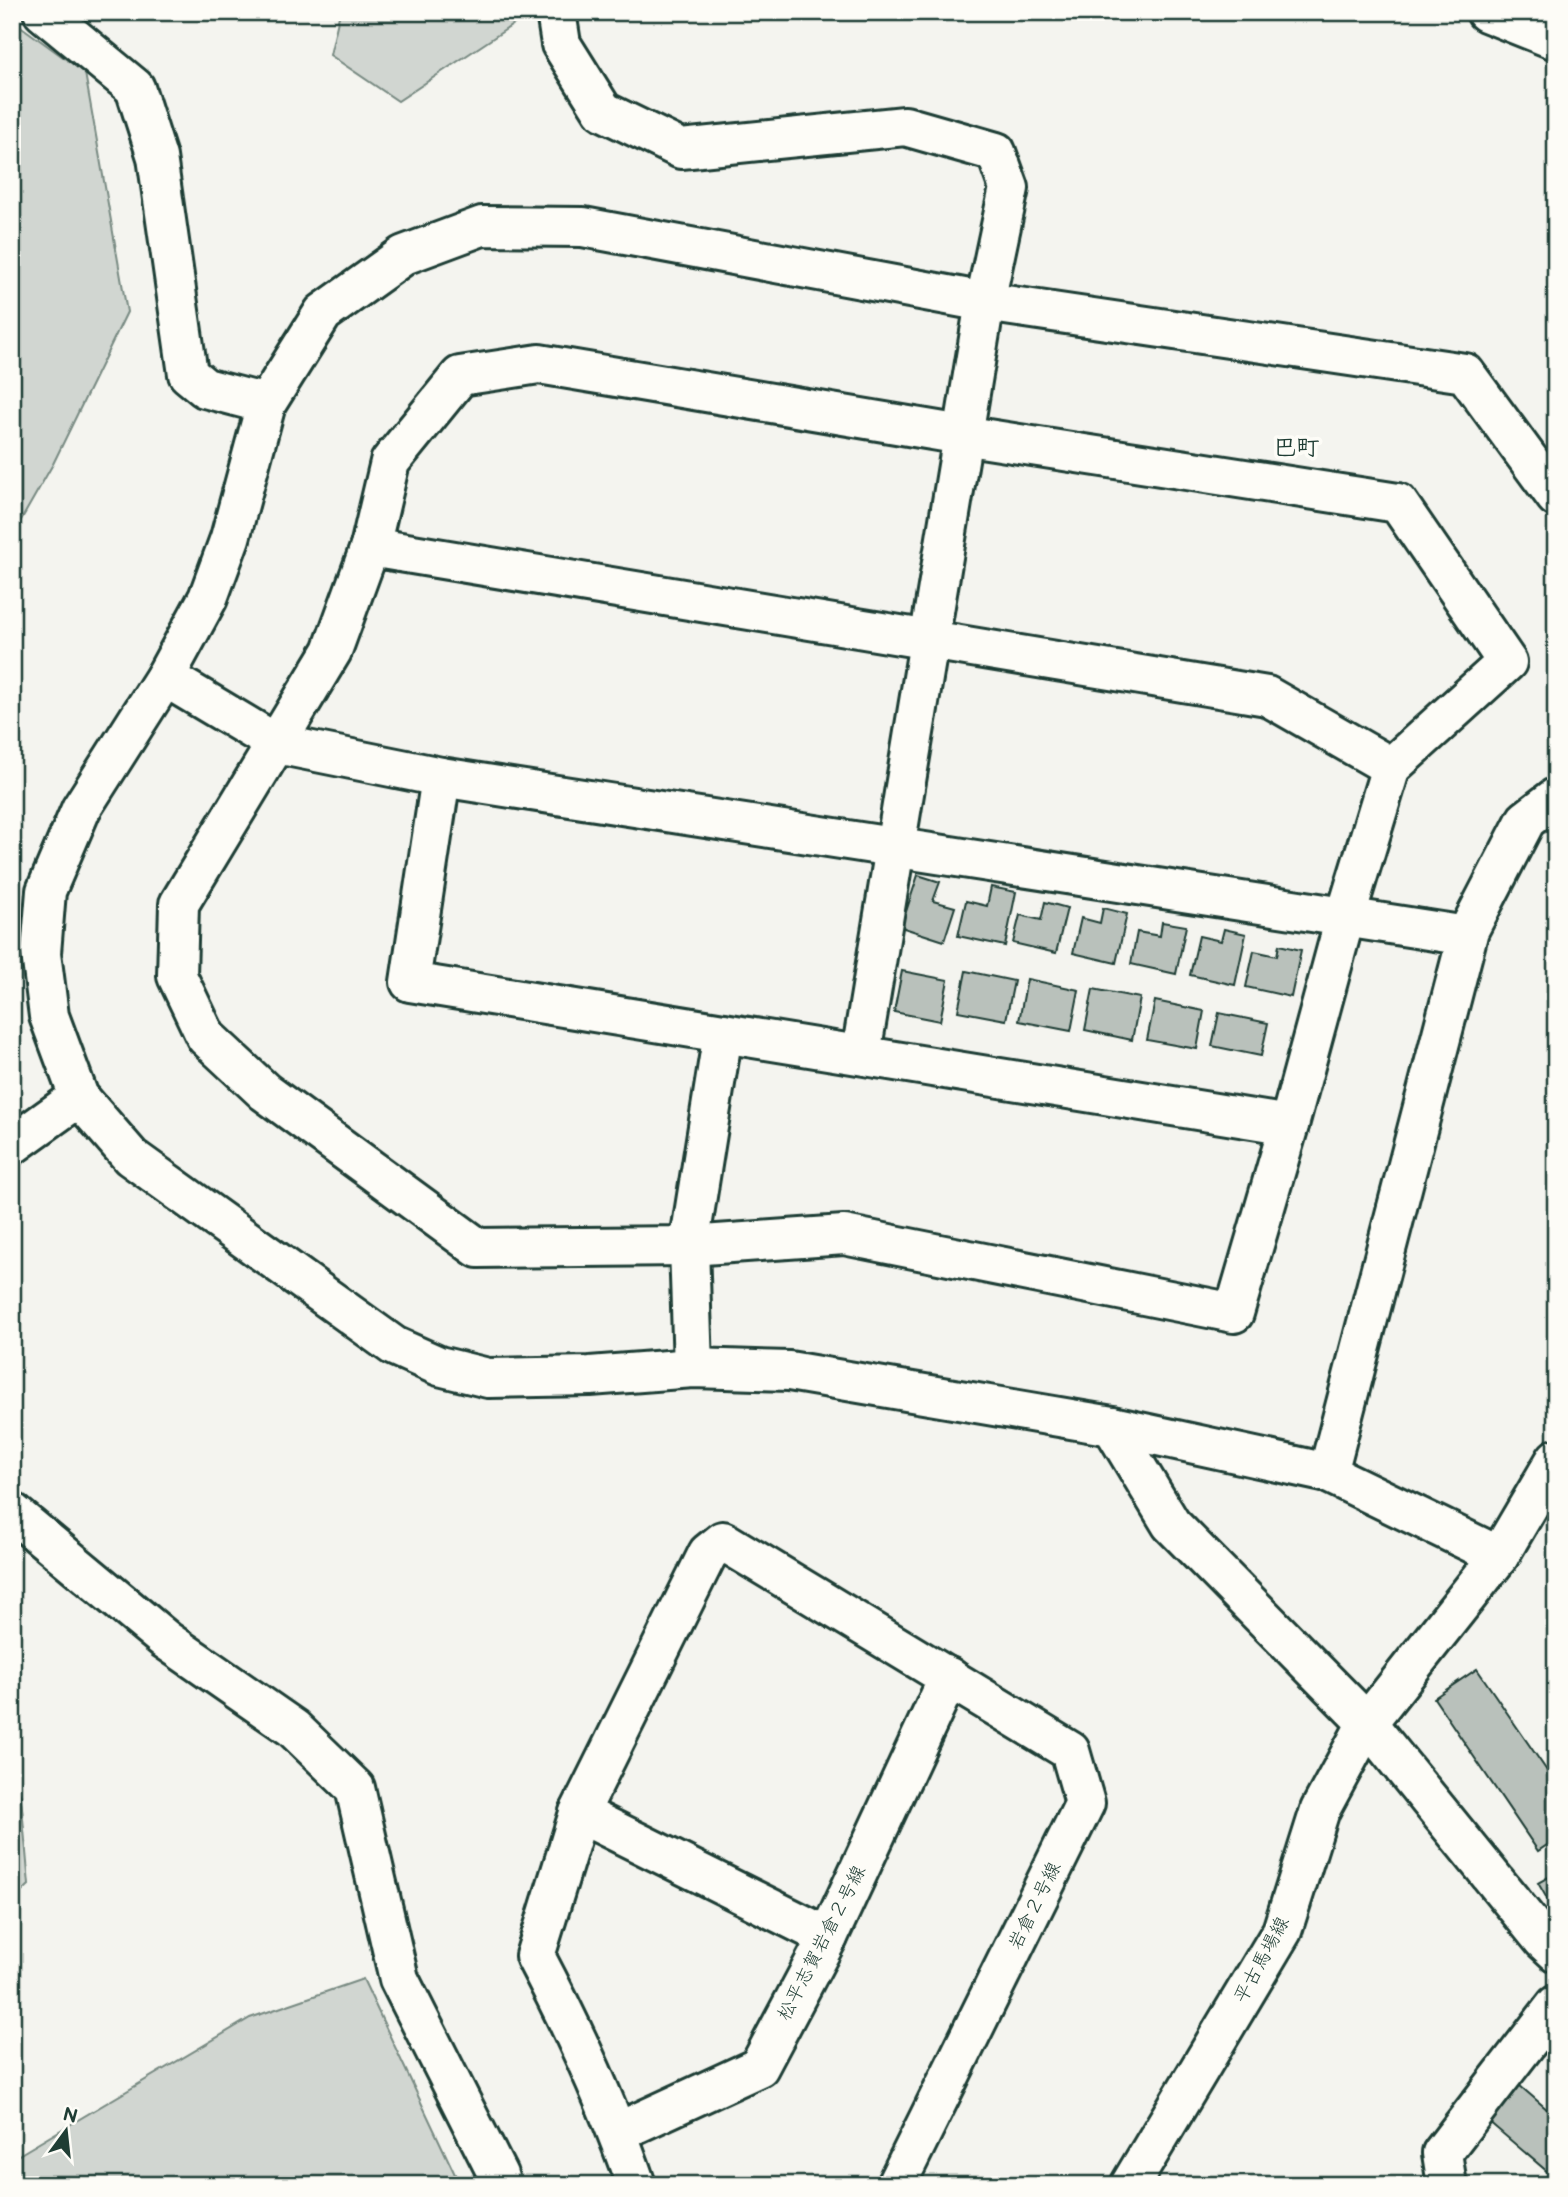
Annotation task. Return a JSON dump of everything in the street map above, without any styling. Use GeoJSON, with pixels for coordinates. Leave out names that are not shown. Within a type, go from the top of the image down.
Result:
{"type":"FeatureCollection","features":[{"type":"Feature","properties":{"kind":"street"},"geometry":{"type":"LineString","coordinates":[[43,12],[135,88],[157,157],[188,373],[205,388],[266,404]]}},
{"type":"Feature","properties":{"kind":"street"},"geometry":{"type":"LineString","coordinates":[[556,12],[561,44],[603,111],[681,149],[905,126],[996,152],[1009,188],[985,302],[962,435],[861,1054]]}},
{"type":"Feature","properties":{"kind":"street"},"geometry":{"type":"LineString","coordinates":[[1486,12],[1556,40]]}},
{"type":"Feature","properties":{"kind":"street"},"geometry":{"type":"LineString","coordinates":[[1499,1556],[1328,1473],[1112,1426],[789,1371],[693,1368],[590,1376],[488,1378],[439,1366],[394,1346],[131,1157],[79,1097],[49,1016],[29,890],[165,677],[208,598],[230,538],[266,404],[323,313],[404,255],[482,226],[583,227],[985,302],[1465,373],[1556,498]]}},
{"type":"Feature","properties":{"kind":"street"},"geometry":{"type":"LineString","coordinates":[[539,364],[962,435],[1398,503],[1507,662],[1391,767],[1345,918],[1234,1313],[844,1235],[689,1246],[478,1248],[265,1092],[206,1037],[177,976],[179,904],[332,651],[370,547],[390,462],[460,376],[539,364]]}},
{"type":"Feature","properties":{"kind":"street"},"geometry":{"type":"LineString","coordinates":[[370,547],[1267,696],[1391,767]]}},
{"type":"Feature","properties":{"kind":"street"},"geometry":{"type":"LineString","coordinates":[[165,677],[277,744],[441,777],[1467,936]]}},
{"type":"Feature","properties":{"kind":"street"},"geometry":{"type":"LineString","coordinates":[[441,777],[410,982],[1289,1125]]}},
{"type":"Feature","properties":{"kind":"street"},"geometry":{"type":"LineString","coordinates":[[1328,1473],[1467,936],[1526,820],[1556,797]]}},
{"type":"Feature","properties":{"kind":"street"},"geometry":{"type":"LineString","coordinates":[[693,1368],[689,1246],[723,1033]]}},
{"type":"Feature","properties":{"kind":"street"},"geometry":{"type":"LineString","coordinates":[[12,1146],[79,1097]]}},
{"type":"Feature","properties":{"kind":"street"},"geometry":{"type":"LineString","coordinates":[[1112,1426],[1171,1524],[1367,1723],[1543,1940],[1556,1952]]}},
{"type":"Feature","properties":{"kind":"street","name":"平古馬場線"},"geometry":{"type":"LineString","coordinates":[[1130,2185],[1282,1931],[1320,1810],[1367,1723],[1499,1556],[1556,1459]]}},
{"type":"Feature","properties":{"kind":"street"},"geometry":{"type":"LineString","coordinates":[[12,1512],[166,1640],[293,1728],[355,1788],[399,1979],[501,2185]]}},
{"type":"Feature","properties":{"kind":"street","name":"岩倉２号線"},"geometry":{"type":"LineString","coordinates":[[579,1813],[708,1553],[723,1541],[1070,1751],[1085,1803],[896,2185]]}},
{"type":"Feature","properties":{"kind":"street","name":"松平志賀岩倉２号線"},"geometry":{"type":"LineString","coordinates":[[618,2132],[759,2067],[828,1937],[949,1677]]}},
{"type":"Feature","properties":{"kind":"street"},"geometry":{"type":"LineString","coordinates":[[636,2185],[618,2132],[567,2015],[535,1956],[579,1813],[828,1937]]}},
{"type":"Feature","properties":{"kind":"street"},"geometry":{"type":"LineString","coordinates":[[1419,2185],[1445,2169],[1556,2005]]}},
{"type":"Feature","properties":{"kind":"shaded area"},"geometry":{"type":"Polygon","coordinates":[[[340,12],[517,12],[520,20],[398,101],[330,55],[340,12]]]}},
{"type":"Feature","properties":{"kind":"shaded area"},"geometry":{"type":"Polygon","coordinates":[[[12,20],[85,73],[127,312],[53,464],[12,536],[12,20]]]}},
{"type":"Feature","properties":{"kind":"shaded area"},"geometry":{"type":"Polygon","coordinates":[[[12,1780],[21,1796],[29,1885],[12,1901],[12,1780]]]}},
{"type":"Feature","properties":{"kind":"shaded area"},"geometry":{"type":"Polygon","coordinates":[[[363,1979],[460,2185],[12,2185],[12,2159],[250,2018],[363,1979]]]}},
{"type":"Feature","properties":{"kind":"building"},"geometry":{"type":"Polygon","coordinates":[[[918,875],[940,882],[933,901],[955,907],[944,941],[901,927],[918,875]]]}},
{"type":"Feature","properties":{"kind":"building"},"geometry":{"type":"Polygon","coordinates":[[[991,887],[1016,892],[1005,946],[958,936],[966,901],[987,906],[991,887]]]}},
{"type":"Feature","properties":{"kind":"building"},"geometry":{"type":"Polygon","coordinates":[[[1045,902],[1067,908],[1056,953],[1013,943],[1020,915],[1041,920],[1045,902]]]}},
{"type":"Feature","properties":{"kind":"building"},"geometry":{"type":"Polygon","coordinates":[[[1103,908],[1127,914],[1116,963],[1073,953],[1081,918],[1100,923],[1103,908]]]}},
{"type":"Feature","properties":{"kind":"building"},"geometry":{"type":"Polygon","coordinates":[[[1162,922],[1186,926],[1176,974],[1131,964],[1137,932],[1160,936],[1162,922]]]}},
{"type":"Feature","properties":{"kind":"building"},"geometry":{"type":"Polygon","coordinates":[[[1224,929],[1246,934],[1235,985],[1190,975],[1199,936],[1221,941],[1224,929]]]}},
{"type":"Feature","properties":{"kind":"building"},"geometry":{"type":"Polygon","coordinates":[[[1279,945],[1301,950],[1291,997],[1246,987],[1254,951],[1277,956],[1279,945]]]}},
{"type":"Feature","properties":{"kind":"building"},"geometry":{"type":"Polygon","coordinates":[[[902,971],[948,980],[940,1021],[894,1012],[902,971]]]}},
{"type":"Feature","properties":{"kind":"building"},"geometry":{"type":"Polygon","coordinates":[[[966,971],[1014,981],[1006,1020],[958,1011],[966,971]]]}},
{"type":"Feature","properties":{"kind":"building"},"geometry":{"type":"Polygon","coordinates":[[[1027,979],[1079,990],[1071,1031],[1019,1021],[1027,979]]]}},
{"type":"Feature","properties":{"kind":"building"},"geometry":{"type":"Polygon","coordinates":[[[1093,989],[1140,998],[1132,1040],[1085,1030],[1093,989]]]}},
{"type":"Feature","properties":{"kind":"building"},"geometry":{"type":"Polygon","coordinates":[[[1155,1001],[1204,1011],[1197,1049],[1147,1040],[1155,1001]]]}},
{"type":"Feature","properties":{"kind":"building"},"geometry":{"type":"Polygon","coordinates":[[[1219,1013],[1268,1023],[1261,1056],[1212,1046],[1219,1013]]]}},
{"type":"Feature","properties":{"kind":"building"},"geometry":{"type":"Polygon","coordinates":[[[1477,1669],[1556,1784],[1556,1839],[1538,1851],[1434,1698],[1477,1669]]]}},
{"type":"Feature","properties":{"kind":"building"},"geometry":{"type":"Polygon","coordinates":[[[1556,1873],[1556,1914],[1538,1883],[1556,1873]]]}},
{"type":"Feature","properties":{"kind":"building"},"geometry":{"type":"Polygon","coordinates":[[[1556,2040],[1556,2062],[1545,2053],[1556,2040]]]}},
{"type":"Feature","properties":{"kind":"building"},"geometry":{"type":"Polygon","coordinates":[[[1519,2085],[1556,2117],[1556,2179],[1488,2121],[1519,2085]]]}},
{"type":"Feature","properties":{"kind":"district","name":"巴町"},"geometry":{"type":"Point","coordinates":[1296,448]}}]}
